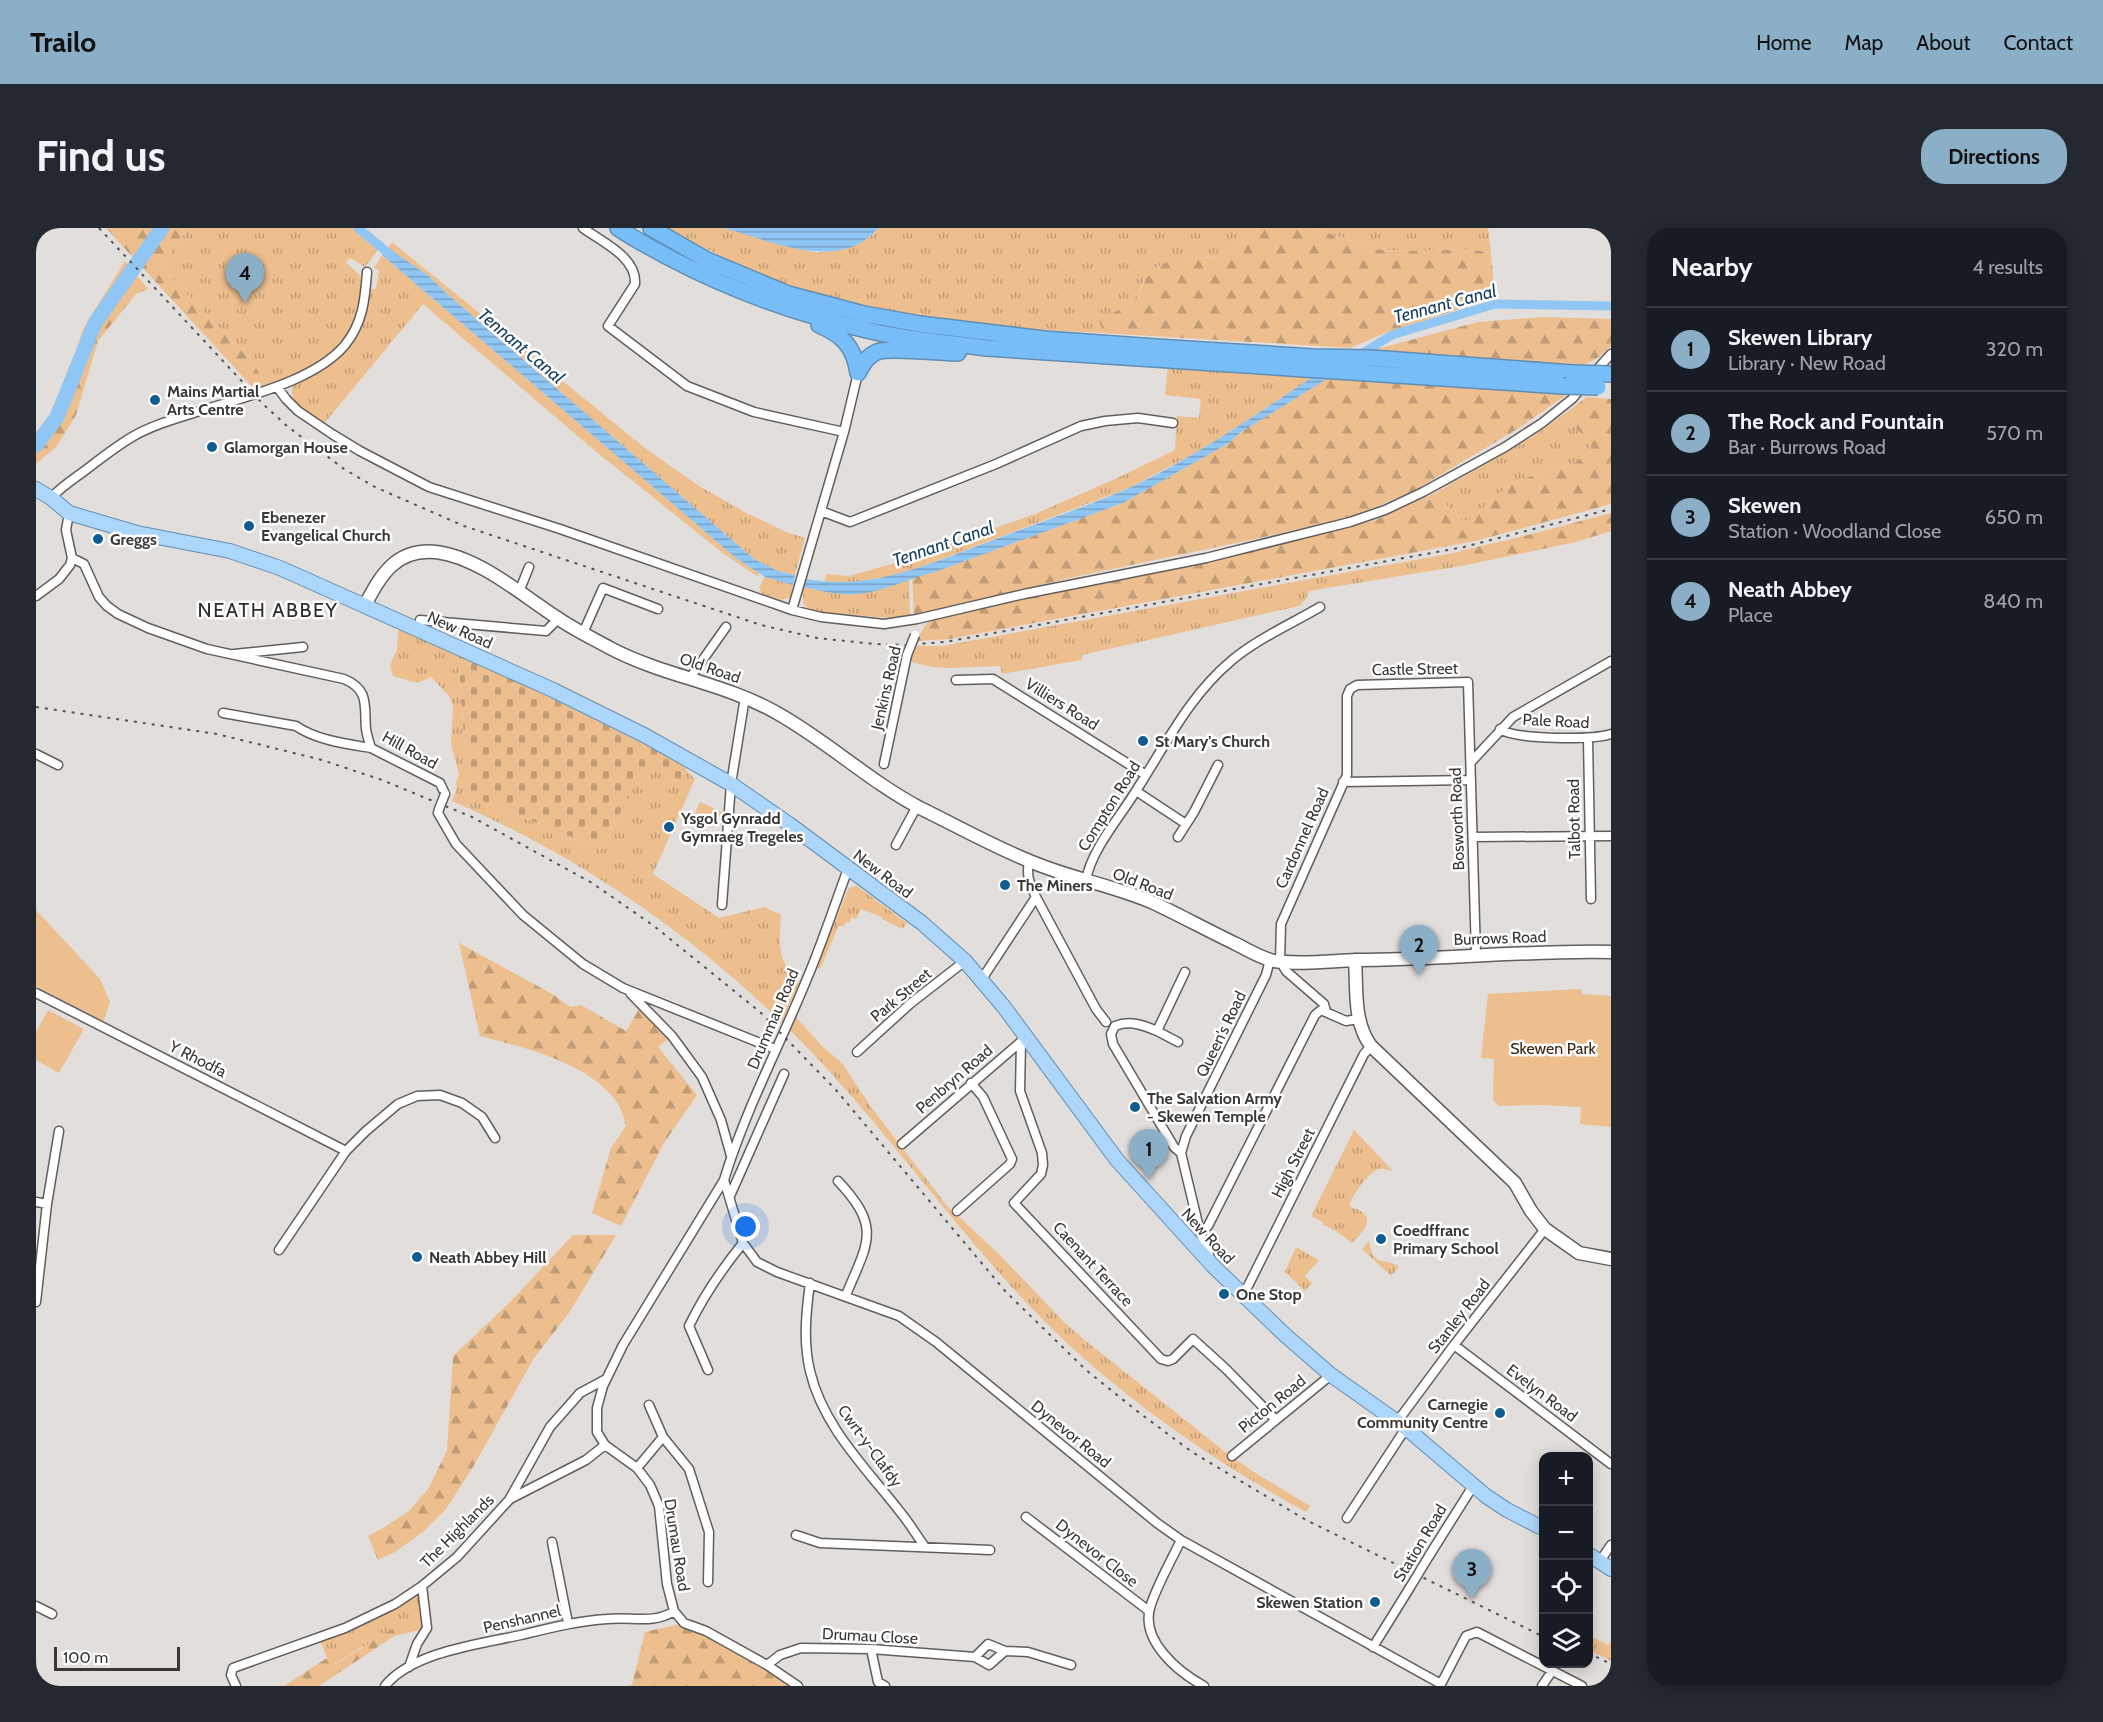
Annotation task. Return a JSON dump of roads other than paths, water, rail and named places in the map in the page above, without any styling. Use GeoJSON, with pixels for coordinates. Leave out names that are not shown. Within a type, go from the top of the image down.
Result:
{"type":"FeatureCollection","features":[{"type":"Feature","properties":{"kind":"highway"},"geometry":{"type":"LineString","coordinates":[[618,228],[695,271],[745,293],[795,311],[874,332],[987,348],[1309,364],[1372,358],[1611,374]]}},
{"type":"Feature","properties":{"kind":"highway"},"geometry":{"type":"LineString","coordinates":[[651,228],[707,260],[788,294],[864,314],[920,324],[1044,339],[1309,364],[1359,374],[1604,388]]}},
{"type":"Feature","properties":{"kind":"highway"},"geometry":{"type":"LineString","coordinates":[[795,311],[836,332],[845,341],[857,364],[858,373]]}},
{"type":"Feature","properties":{"kind":"highway"},"geometry":{"type":"LineString","coordinates":[[858,373],[869,356],[883,350],[966,353],[987,348]]}},
{"type":"Feature","properties":{"kind":"main road","name":"New Road"},"geometry":{"type":"LineString","coordinates":[[36,489],[69,513],[137,533],[248,556],[365,605],[553,690],[644,735],[731,784],[789,824],[922,923],[965,961],[982,979],[1023,1040],[1117,1160],[1213,1266],[1241,1293],[1331,1376],[1402,1425],[1473,1486],[1507,1510],[1539,1526]]}},
{"type":"Feature","properties":{"kind":"main road","name":"Old Road"},"geometry":{"type":"LineString","coordinates":[[365,605],[380,577],[392,563],[408,555],[424,552],[450,555],[468,562],[519,591],[558,619],[615,651],[745,697],[776,712],[806,730],[886,788],[1029,862],[1157,905],[1275,961],[1355,960]]}},
{"type":"Feature","properties":{"kind":"main road","name":"Burrows Road"},"geometry":{"type":"LineString","coordinates":[[1355,960],[1578,951],[1611,952]]}},
{"type":"Feature","properties":{"kind":"main road"},"geometry":{"type":"LineString","coordinates":[[1355,960],[1358,1019],[1363,1036],[1371,1046],[1515,1183],[1531,1211],[1545,1229],[1579,1253],[1611,1259]]}},
{"type":"Feature","properties":{"kind":"street"},"geometry":{"type":"LineString","coordinates":[[583,228],[628,260],[636,276],[635,284],[608,326],[687,386],[754,411],[844,432]]}},
{"type":"Feature","properties":{"kind":"street"},"geometry":{"type":"LineString","coordinates":[[51,498],[131,437],[199,411],[277,387],[321,365],[345,345],[362,316],[367,272]]}},
{"type":"Feature","properties":{"kind":"street"},"geometry":{"type":"LineString","coordinates":[[277,387],[298,411],[332,434],[379,462],[429,486],[792,610],[821,617],[884,624],[917,620],[1024,594],[1206,558],[1322,530],[1385,510],[1505,447],[1542,423],[1572,399],[1611,354]]}},
{"type":"Feature","properties":{"kind":"street"},"geometry":{"type":"LineString","coordinates":[[792,610],[844,432],[858,373]]}},
{"type":"Feature","properties":{"kind":"street"},"geometry":{"type":"LineString","coordinates":[[821,511],[850,522],[996,464],[1081,426],[1138,418],[1173,423]]}},
{"type":"Feature","properties":{"kind":"street"},"geometry":{"type":"LineString","coordinates":[[36,596],[65,573],[72,558],[66,530],[69,513]]}},
{"type":"Feature","properties":{"kind":"street","name":"Hill Road"},"geometry":{"type":"LineString","coordinates":[[72,558],[84,564],[99,597],[118,614],[148,628],[207,649],[344,679],[353,683],[365,703],[366,730],[371,748],[440,783],[445,794],[438,813],[456,843],[523,915],[583,964],[623,988],[775,1049]]}},
{"type":"Feature","properties":{"kind":"street"},"geometry":{"type":"LineString","coordinates":[[519,591],[529,567]]}},
{"type":"Feature","properties":{"kind":"street"},"geometry":{"type":"LineString","coordinates":[[583,633],[603,588],[658,609]]}},
{"type":"Feature","properties":{"kind":"street","name":"Compton Road"},"geometry":{"type":"LineString","coordinates":[[1086,881],[1090,865],[1180,718],[1203,688],[1245,651],[1320,607]]}},
{"type":"Feature","properties":{"kind":"street"},"geometry":{"type":"LineString","coordinates":[[420,620],[546,631],[558,619]]}},
{"type":"Feature","properties":{"kind":"street","name":"Jenkins Road"},"geometry":{"type":"LineString","coordinates":[[884,764],[907,655],[915,635],[917,620]]}},
{"type":"Feature","properties":{"kind":"street"},"geometry":{"type":"LineString","coordinates":[[690,678],[726,627]]}},
{"type":"Feature","properties":{"kind":"street"},"geometry":{"type":"LineString","coordinates":[[228,654],[303,647]]}},
{"type":"Feature","properties":{"kind":"street"},"geometry":{"type":"LineString","coordinates":[[1471,762],[1513,717],[1611,661]]}},
{"type":"Feature","properties":{"kind":"street","name":"Villiers Road"},"geometry":{"type":"LineString","coordinates":[[956,680],[993,679],[1146,775]]}},
{"type":"Feature","properties":{"kind":"street","name":"Bosworth Road"},"geometry":{"type":"LineString","coordinates":[[1468,682],[1476,955]]}},
{"type":"Feature","properties":{"kind":"street","name":"Castle Street"},"geometry":{"type":"LineString","coordinates":[[1343,782],[1348,767],[1347,696],[1350,689],[1357,685],[1468,682]]}},
{"type":"Feature","properties":{"kind":"street"},"geometry":{"type":"LineString","coordinates":[[722,905],[731,784],[745,697]]}},
{"type":"Feature","properties":{"kind":"street"},"geometry":{"type":"LineString","coordinates":[[223,713],[296,726],[327,739],[371,748]]}},
{"type":"Feature","properties":{"kind":"street","name":"Pale Road"},"geometry":{"type":"LineString","coordinates":[[1500,729],[1503,732],[1523,735],[1588,739],[1611,734]]}},
{"type":"Feature","properties":{"kind":"street","name":"Talbot Road"},"geometry":{"type":"LineString","coordinates":[[1588,739],[1590,899]]}},
{"type":"Feature","properties":{"kind":"street"},"geometry":{"type":"LineString","coordinates":[[36,754],[57,765]]}},
{"type":"Feature","properties":{"kind":"street"},"geometry":{"type":"LineString","coordinates":[[1178,837],[1218,765]]}},
{"type":"Feature","properties":{"kind":"street","name":"Cardonnel Road"},"geometry":{"type":"LineString","coordinates":[[1275,961],[1281,924],[1343,782],[1471,780]]}},
{"type":"Feature","properties":{"kind":"street"},"geometry":{"type":"LineString","coordinates":[[1136,791],[1186,824]]}},
{"type":"Feature","properties":{"kind":"street"},"geometry":{"type":"LineString","coordinates":[[896,845],[917,806]]}},
{"type":"Feature","properties":{"kind":"street"},"geometry":{"type":"LineString","coordinates":[[1473,837],[1611,836]]}},
{"type":"Feature","properties":{"kind":"street"},"geometry":{"type":"LineString","coordinates":[[1029,862],[1026,873],[1036,897],[1096,1009],[1106,1022]]}},
{"type":"Feature","properties":{"kind":"street","name":"Drummau Road"},"geometry":{"type":"LineString","coordinates":[[724,1180],[731,1156],[775,1049],[807,980],[848,869]]}},
{"type":"Feature","properties":{"kind":"street"},"geometry":{"type":"LineString","coordinates":[[982,979],[1036,897]]}},
{"type":"Feature","properties":{"kind":"street","name":"Park Street"},"geometry":{"type":"LineString","coordinates":[[857,1052],[911,1003],[965,961]]}},
{"type":"Feature","properties":{"kind":"street"},"geometry":{"type":"LineString","coordinates":[[1275,961],[1324,1004],[1326,1011]]}},
{"type":"Feature","properties":{"kind":"street","name":"Queen's Road"},"geometry":{"type":"LineString","coordinates":[[1181,1153],[1186,1136],[1275,961]]}},
{"type":"Feature","properties":{"kind":"street"},"geometry":{"type":"LineString","coordinates":[[1157,1031],[1185,972]]}},
{"type":"Feature","properties":{"kind":"street"},"geometry":{"type":"LineString","coordinates":[[623,988],[637,998],[672,1036],[702,1077],[721,1120],[731,1156]]}},
{"type":"Feature","properties":{"kind":"street","name":"Y Rhodfa"},"geometry":{"type":"LineString","coordinates":[[36,993],[346,1151]]}},
{"type":"Feature","properties":{"kind":"street"},"geometry":{"type":"LineString","coordinates":[[1200,1232],[1208,1226],[1315,1015],[1321,1010],[1346,1021],[1358,1019]]}},
{"type":"Feature","properties":{"kind":"street"},"geometry":{"type":"LineString","coordinates":[[1178,1042],[1140,1024],[1115,1026],[1111,1034],[1113,1044],[1174,1147],[1181,1153],[1200,1232],[1213,1266]]}},
{"type":"Feature","properties":{"kind":"street","name":"Penbryn Road"},"geometry":{"type":"LineString","coordinates":[[902,1144],[1023,1040]]}},
{"type":"Feature","properties":{"kind":"street","name":"Caenant Terrace"},"geometry":{"type":"LineString","coordinates":[[1023,1040],[1020,1091],[1042,1153],[1041,1174],[1014,1203],[1161,1359],[1168,1361],[1173,1359],[1192,1339],[1226,1369],[1276,1420]]}},
{"type":"Feature","properties":{"kind":"street","name":"High Street"},"geometry":{"type":"LineString","coordinates":[[1241,1293],[1248,1286],[1364,1054],[1371,1046]]}},
{"type":"Feature","properties":{"kind":"street","name":"Drummau Road"},"geometry":{"type":"LineString","coordinates":[[730,1196],[784,1074]]}},
{"type":"Feature","properties":{"kind":"street"},"geometry":{"type":"LineString","coordinates":[[957,1211],[1010,1164],[1012,1159],[983,1097],[971,1083]]}},
{"type":"Feature","properties":{"kind":"street"},"geometry":{"type":"LineString","coordinates":[[279,1250],[346,1151],[398,1104],[417,1096],[440,1095],[462,1103],[482,1117],[495,1138]]}},
{"type":"Feature","properties":{"kind":"street"},"geometry":{"type":"LineString","coordinates":[[36,1302],[47,1204],[58,1135]]}},
{"type":"Feature","properties":{"kind":"street"},"geometry":{"type":"LineString","coordinates":[[509,1500],[586,1460],[605,1445],[597,1432],[596,1419],[606,1379],[623,1345],[724,1180]]}},
{"type":"Feature","properties":{"kind":"street","name":"Dynevor Road"},"geometry":{"type":"LineString","coordinates":[[724,1180],[743,1243],[758,1262],[777,1272],[899,1316],[936,1342],[1157,1523],[1181,1540],[1441,1684],[1466,1636],[1477,1632],[1552,1671]]}},
{"type":"Feature","properties":{"kind":"street"},"geometry":{"type":"LineString","coordinates":[[838,1181],[853,1196],[866,1218],[868,1241],[846,1295]]}},
{"type":"Feature","properties":{"kind":"street"},"geometry":{"type":"LineString","coordinates":[[36,1202],[47,1204]]}},
{"type":"Feature","properties":{"kind":"street","name":"Stanley Road"},"geometry":{"type":"LineString","coordinates":[[1347,1518],[1402,1425],[1454,1345],[1545,1229]]}},
{"type":"Feature","properties":{"kind":"street"},"geometry":{"type":"LineString","coordinates":[[708,1370],[690,1326],[720,1272],[743,1243]]}},
{"type":"Feature","properties":{"kind":"street","name":"Cwrt-y-Clafdy"},"geometry":{"type":"LineString","coordinates":[[810,1283],[805,1319],[810,1370],[826,1416],[863,1467],[903,1515],[925,1548]]}},
{"type":"Feature","properties":{"kind":"street","name":"Evelyn Road"},"geometry":{"type":"LineString","coordinates":[[1454,1345],[1611,1464]]}},
{"type":"Feature","properties":{"kind":"street","name":"Picton Road"},"geometry":{"type":"LineString","coordinates":[[1232,1456],[1331,1376]]}},
{"type":"Feature","properties":{"kind":"street","name":"The Highlands"},"geometry":{"type":"LineString","coordinates":[[236,1686],[231,1675],[233,1668],[345,1628],[395,1604],[422,1586],[457,1557],[509,1500],[550,1427],[580,1393],[606,1379]]}},
{"type":"Feature","properties":{"kind":"street"},"geometry":{"type":"LineString","coordinates":[[649,1405],[663,1437],[689,1469],[709,1532],[708,1582]]}},
{"type":"Feature","properties":{"kind":"street"},"geometry":{"type":"LineString","coordinates":[[638,1468],[663,1437]]}},
{"type":"Feature","properties":{"kind":"street","name":"Drumau Road"},"geometry":{"type":"LineString","coordinates":[[605,1445],[638,1468],[650,1485],[659,1506],[667,1584],[674,1611],[684,1623],[706,1631],[767,1665],[798,1686]]}},
{"type":"Feature","properties":{"kind":"street","name":"Station Road"},"geometry":{"type":"LineString","coordinates":[[1373,1647],[1473,1486]]}},
{"type":"Feature","properties":{"kind":"street","name":"Dynevor Close"},"geometry":{"type":"LineString","coordinates":[[1026,1517],[1150,1609]]}},
{"type":"Feature","properties":{"kind":"street"},"geometry":{"type":"LineString","coordinates":[[796,1535],[820,1543],[990,1550]]}},
{"type":"Feature","properties":{"kind":"street"},"geometry":{"type":"LineString","coordinates":[[1181,1540],[1150,1609],[1150,1628],[1162,1653],[1186,1676],[1204,1686]]}},
{"type":"Feature","properties":{"kind":"street"},"geometry":{"type":"LineString","coordinates":[[552,1542],[568,1623]]}},
{"type":"Feature","properties":{"kind":"street"},"geometry":{"type":"LineString","coordinates":[[1600,1562],[1611,1545]]}},
{"type":"Feature","properties":{"kind":"street"},"geometry":{"type":"LineString","coordinates":[[409,1667],[417,1644],[427,1628],[422,1586]]}},
{"type":"Feature","properties":{"kind":"street"},"geometry":{"type":"LineString","coordinates":[[36,1606],[52,1614]]}},
{"type":"Feature","properties":{"kind":"street","name":"Penshannel"},"geometry":{"type":"LineString","coordinates":[[385,1686],[395,1675],[409,1667],[472,1645],[568,1623],[609,1618],[656,1620],[674,1611]]}},
{"type":"Feature","properties":{"kind":"street","name":"Drumau Close"},"geometry":{"type":"LineString","coordinates":[[975,1657],[988,1644],[1005,1651],[1029,1652],[1071,1665]]}},
{"type":"Feature","properties":{"kind":"street","name":"Drumau Close"},"geometry":{"type":"LineString","coordinates":[[767,1665],[780,1654],[801,1648],[871,1649],[975,1657],[989,1665],[1005,1651]]}},
{"type":"Feature","properties":{"kind":"street"},"geometry":{"type":"LineString","coordinates":[[871,1649],[878,1682],[885,1686]]}},
{"type":"Feature","properties":{"kind":"street"},"geometry":{"type":"LineString","coordinates":[[1542,1686],[1552,1671],[1582,1686]]}},
{"type":"Feature","properties":{"kind":"water"},"geometry":{"type":"Polygon","coordinates":[[[724,228],[879,228],[857,245],[841,250],[825,251],[790,247],[724,228]]]}},
{"type":"Feature","properties":{"kind":"water"},"geometry":{"type":"Polygon","coordinates":[[[388,248],[429,276],[754,559],[778,571],[795,575],[793,585],[765,577],[736,558],[382,255],[388,248]]]}},
{"type":"Feature","properties":{"kind":"water"},"geometry":{"type":"Polygon","coordinates":[[[1313,377],[1327,379],[1241,432],[1229,443],[1123,503],[935,572],[878,590],[845,594],[803,587],[807,579],[831,582],[855,581],[922,567],[1129,488],[1200,450],[1313,377]]]}},
{"type":"Feature","properties":{"kind":"waterway"},"geometry":{"type":"LineString","coordinates":[[36,445],[57,417],[95,323],[162,228]]}},
{"type":"Feature","properties":{"kind":"waterway","name":"Tennant Canal"},"geometry":{"type":"LineString","coordinates":[[358,228],[393,257]]}},
{"type":"Feature","properties":{"kind":"waterway","name":"Tennant Canal"},"geometry":{"type":"LineString","coordinates":[[1358,356],[1392,335],[1495,304],[1611,306]]}},
{"type":"Feature","properties":{"kind":"railway"},"geometry":{"type":"LineString","coordinates":[[99,228],[263,404],[287,426],[344,469],[375,487],[464,526],[761,625],[817,638],[903,645],[945,642],[1464,547],[1611,509]]}},
{"type":"Feature","properties":{"kind":"railway"},"geometry":{"type":"LineString","coordinates":[[36,707],[217,734],[322,760],[382,780],[472,817],[592,883],[654,926],[760,1012],[836,1090],[1006,1292],[1086,1370],[1137,1411],[1192,1452],[1306,1520],[1539,1635]]}},
{"type":"Feature","properties":{"kind":"railway"},"geometry":{"type":"LineString","coordinates":[[1593,1655],[1611,1664]]}},
{"type":"Feature","properties":{"kind":"place","name":"Neath Abbey"},"geometry":{"type":"Point","coordinates":[245,303]}},
{"type":"Feature","properties":{"kind":"place","name":"Mains Martial Arts Centre"},"geometry":{"type":"Point","coordinates":[155,400]}},
{"type":"Feature","properties":{"kind":"place","name":"Glamorgan House"},"geometry":{"type":"Point","coordinates":[212,447]}},
{"type":"Feature","properties":{"kind":"place","name":"Ebenezer Evangelical Church"},"geometry":{"type":"Point","coordinates":[249,526]}},
{"type":"Feature","properties":{"kind":"place","name":"Greggs"},"geometry":{"type":"Point","coordinates":[98,539]}},
{"type":"Feature","properties":{"kind":"place","name":"St Mary's Church"},"geometry":{"type":"Point","coordinates":[1143,741]}},
{"type":"Feature","properties":{"kind":"place","name":"Ysgol Gynradd Gymraeg Tregeles"},"geometry":{"type":"Point","coordinates":[669,827]}},
{"type":"Feature","properties":{"kind":"place","name":"The Miners"},"geometry":{"type":"Point","coordinates":[1005,885]}},
{"type":"Feature","properties":{"kind":"place","name":"The Rock and Fountain"},"geometry":{"type":"Point","coordinates":[1419,975]}},
{"type":"Feature","properties":{"kind":"place","name":"The Salvation Army - Skewen Temple"},"geometry":{"type":"Point","coordinates":[1135,1107]}},
{"type":"Feature","properties":{"kind":"place","name":"Skewen Library"},"geometry":{"type":"Point","coordinates":[1149,1179]}},
{"type":"Feature","properties":{"kind":"place","name":"Coedffranc Primary School"},"geometry":{"type":"Point","coordinates":[1381,1239]}},
{"type":"Feature","properties":{"kind":"place","name":"Neath Abbey Hill"},"geometry":{"type":"Point","coordinates":[417,1257]}},
{"type":"Feature","properties":{"kind":"place","name":"One Stop"},"geometry":{"type":"Point","coordinates":[1224,1294]}},
{"type":"Feature","properties":{"kind":"place","name":"Carnegie Community Centre"},"geometry":{"type":"Point","coordinates":[1500,1413]}},
{"type":"Feature","properties":{"kind":"place","name":"Skewen"},"geometry":{"type":"Point","coordinates":[1472,1599]}},
{"type":"Feature","properties":{"kind":"place","name":"Skewen Station"},"geometry":{"type":"Point","coordinates":[1375,1602]}},
{"type":"Feature","properties":{"kind":"district","name":"NEATH ABBEY"},"geometry":{"type":"Point","coordinates":[268,610]}},
{"type":"Feature","properties":{"kind":"park label","name":"Skewen Park"},"geometry":{"type":"Point","coordinates":[1553,1048]}}]}
